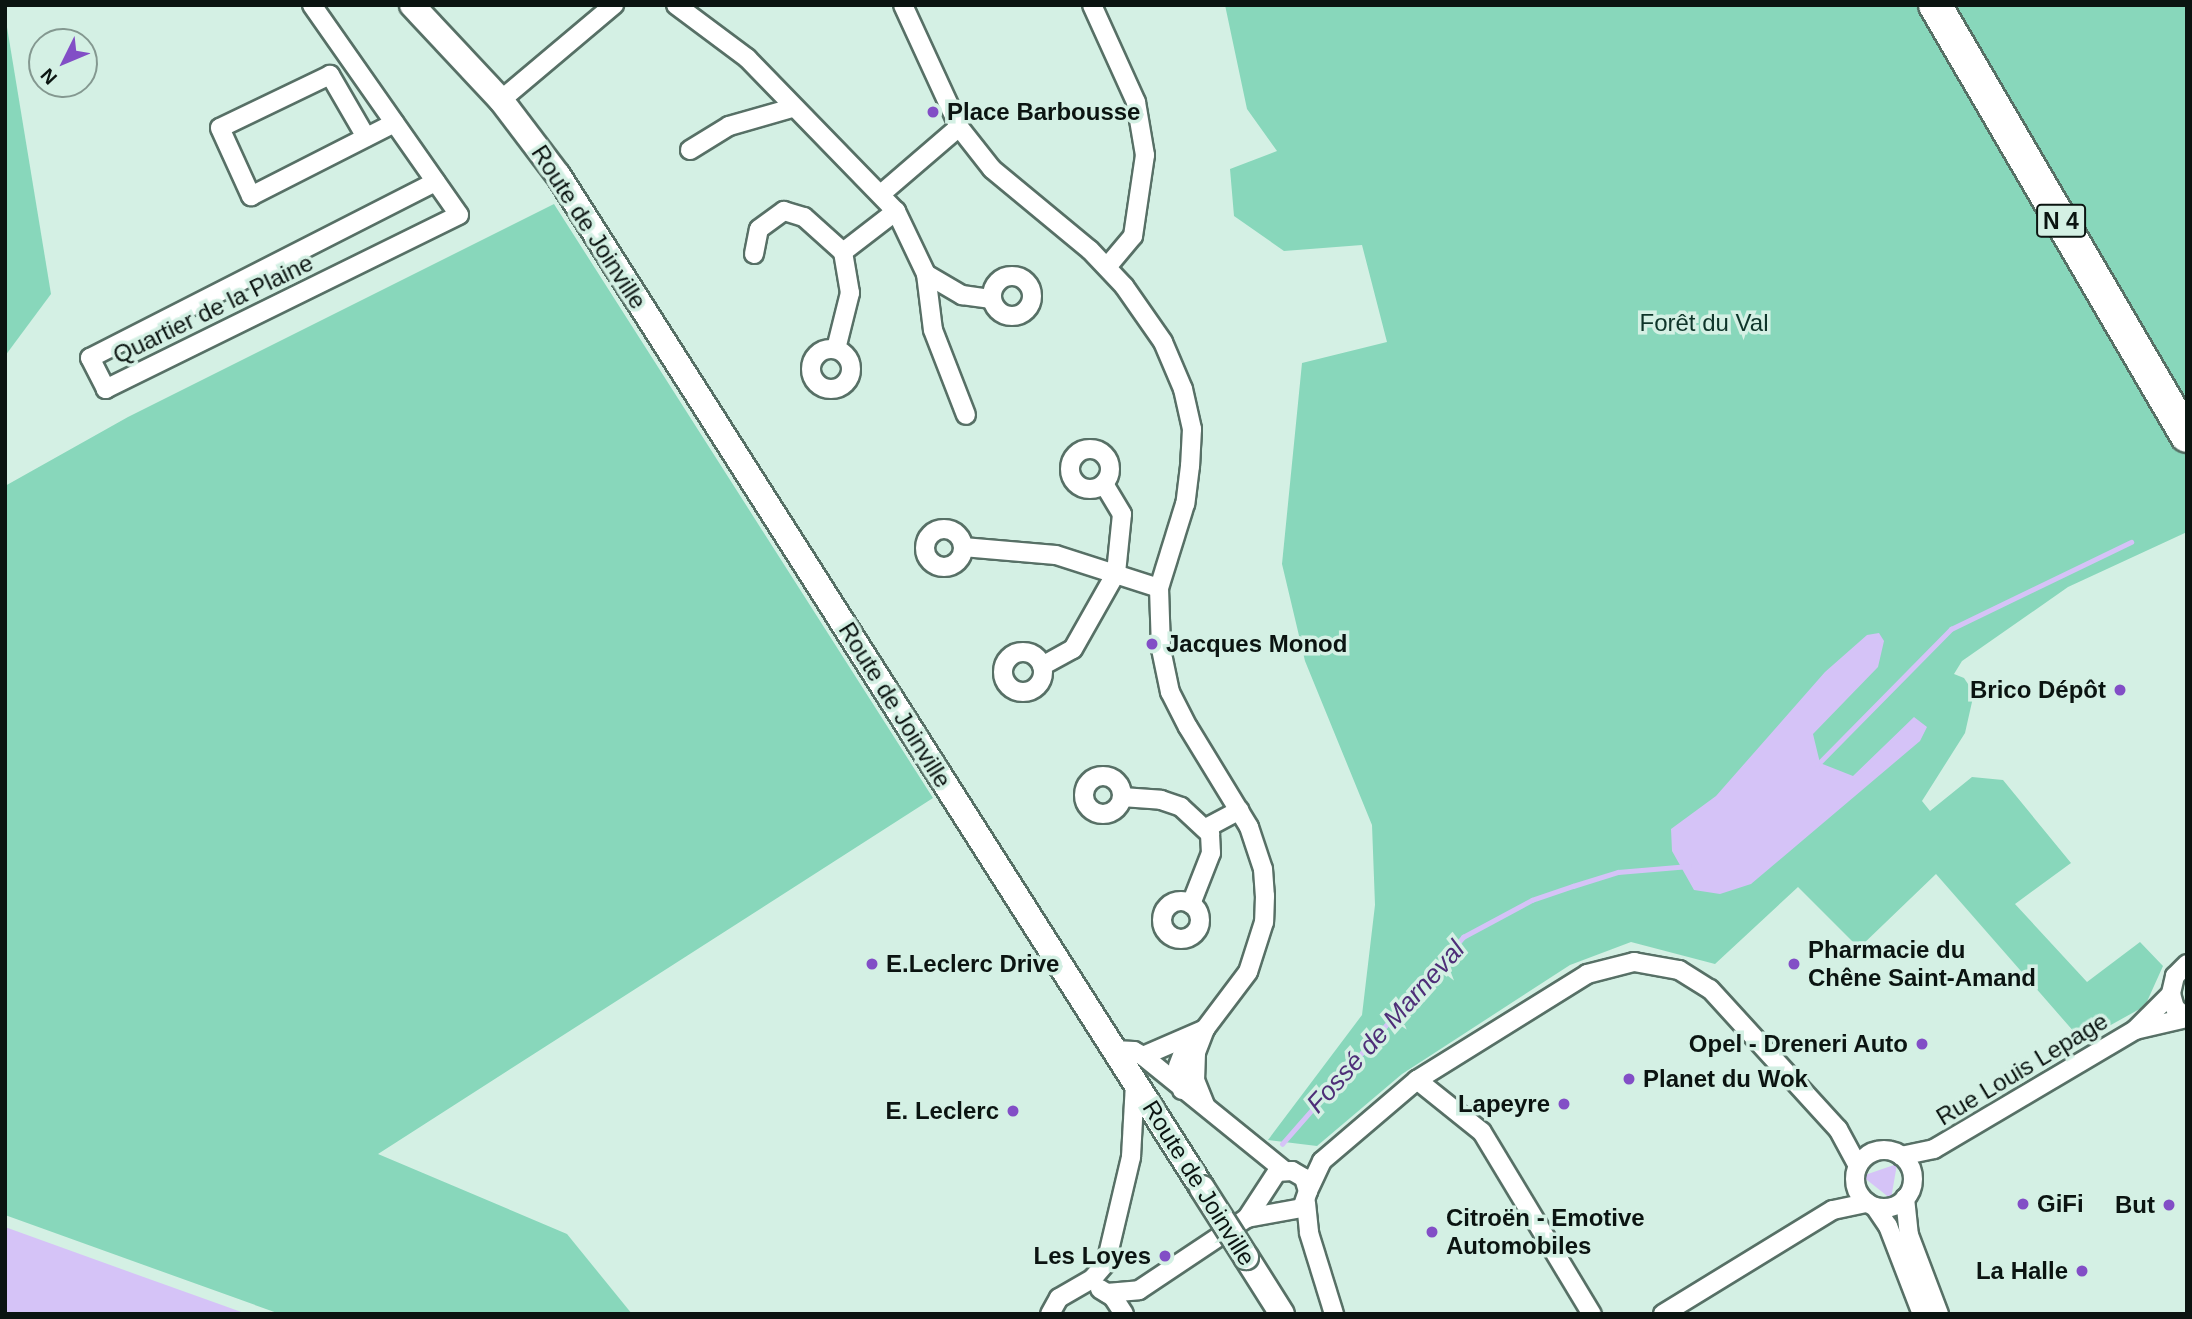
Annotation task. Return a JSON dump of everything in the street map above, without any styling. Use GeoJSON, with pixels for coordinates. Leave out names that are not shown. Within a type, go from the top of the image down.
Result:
{"type":"FeatureCollection","features":[{"type":"Feature","properties":{"kind":"highway","name":"N 4"},"geometry":{"type":"LineString","coordinates":[[1935,5],[2187,436]]}},
{"type":"Feature","properties":{"kind":"highway","name":"N 4"},"geometry":{"type":"LineString","coordinates":[[1948,5],[2187,413]]}},
{"type":"Feature","properties":{"kind":"main road","name":"Route de Joinville"},"geometry":{"type":"LineString","coordinates":[[412,5],[501,100],[558,175],[1282,1314]]}},
{"type":"Feature","properties":{"kind":"street"},"geometry":{"type":"LineString","coordinates":[[312,5],[436,182]]}},
{"type":"Feature","properties":{"kind":"street"},"geometry":{"type":"LineString","coordinates":[[501,100],[614,5]]}},
{"type":"Feature","properties":{"kind":"street"},"geometry":{"type":"LineString","coordinates":[[676,5],[747,58],[792,108],[896,211],[926,275],[933,330],[966,415]]}},
{"type":"Feature","properties":{"kind":"street"},"geometry":{"type":"LineString","coordinates":[[903,5],[959,127],[992,169],[1107,267],[1163,342],[1183,389],[1192,429],[1185,504],[1159,588],[1161,649],[1170,691],[1240,810],[1263,869],[1264,922],[1248,972],[1205,1029],[1194,1067],[1205,1105]]}},
{"type":"Feature","properties":{"kind":"street"},"geometry":{"type":"LineString","coordinates":[[1092,5],[1120,59],[1136,102],[1145,155],[1133,236],[1107,267]]}},
{"type":"Feature","properties":{"kind":"street"},"geometry":{"type":"LineString","coordinates":[[366,137],[330,75],[220,128],[251,196],[394,123]]}},
{"type":"Feature","properties":{"kind":"street"},"geometry":{"type":"LineString","coordinates":[[690,150],[729,126],[792,108]]}},
{"type":"Feature","properties":{"kind":"street"},"geometry":{"type":"LineString","coordinates":[[881,194],[959,127]]}},
{"type":"Feature","properties":{"kind":"street","name":"Quartier de la Plaine"},"geometry":{"type":"LineString","coordinates":[[436,182],[459,215],[106,389],[90,358],[436,182]]}},
{"type":"Feature","properties":{"kind":"street"},"geometry":{"type":"LineString","coordinates":[[754,254],[759,229],[784,211],[804,217],[843,253],[850,293],[836,349]]}},
{"type":"Feature","properties":{"kind":"street"},"geometry":{"type":"LineString","coordinates":[[843,253],[896,211]]}},
{"type":"Feature","properties":{"kind":"street"},"geometry":{"type":"LineString","coordinates":[[926,275],[962,295],[992,299]]}},
{"type":"Feature","properties":{"kind":"street"},"geometry":{"type":"LineString","coordinates":[[1042,666],[1073,649],[1116,573],[1122,514],[1104,484]]}},
{"type":"Feature","properties":{"kind":"street"},"geometry":{"type":"LineString","coordinates":[[963,547],[1056,555],[1159,588]]}},
{"type":"Feature","properties":{"kind":"street"},"geometry":{"type":"LineString","coordinates":[[1122,797],[1161,800],[1181,807],[1206,828],[1211,853],[1191,904]]}},
{"type":"Feature","properties":{"kind":"street"},"geometry":{"type":"LineString","coordinates":[[1206,828],[1240,810]]}},
{"type":"Feature","properties":{"kind":"street"},"geometry":{"type":"LineString","coordinates":[[1247,1218],[1266,1187],[1288,1170],[1322,1161],[1417,1080],[1587,974],[1619,964],[1648,962],[1679,970],[1710,989],[1838,1129],[1875,1151],[1901,1156],[1913,1177],[1905,1198],[1909,1235],[1939,1314]]}},
{"type":"Feature","properties":{"kind":"street","name":"Rue Louis Lepage"},"geometry":{"type":"LineString","coordinates":[[1901,1156],[1934,1150],[2135,1030],[2171,994],[2175,976],[2187,964]]}},
{"type":"Feature","properties":{"kind":"street"},"geometry":{"type":"LineString","coordinates":[[2171,994],[2186,1018]]}},
{"type":"Feature","properties":{"kind":"street","name":"Rue Louis Lepage"},"geometry":{"type":"LineString","coordinates":[[2135,1030],[2186,1018]]}},
{"type":"Feature","properties":{"kind":"street"},"geometry":{"type":"LineString","coordinates":[[1143,1056],[1205,1029]]}},
{"type":"Feature","properties":{"kind":"street"},"geometry":{"type":"LineString","coordinates":[[1182,1090],[1178,1066],[1189,1037]]}},
{"type":"Feature","properties":{"kind":"street"},"geometry":{"type":"LineString","coordinates":[[1114,1050],[1134,1051],[1143,1056],[1256,1149],[1304,1178],[1309,1233],[1334,1314]]}},
{"type":"Feature","properties":{"kind":"street"},"geometry":{"type":"LineString","coordinates":[[1417,1080],[1482,1132],[1592,1314]]}},
{"type":"Feature","properties":{"kind":"street"},"geometry":{"type":"LineString","coordinates":[[1050,1314],[1059,1298],[1101,1271],[1111,1247],[1131,1157],[1135,1083]]}},
{"type":"Feature","properties":{"kind":"street"},"geometry":{"type":"LineString","coordinates":[[1838,1129],[1871,1205],[1888,1226],[1922,1314]]}},
{"type":"Feature","properties":{"kind":"street"},"geometry":{"type":"LineString","coordinates":[[1256,1149],[1266,1187],[1278,1212]]}},
{"type":"Feature","properties":{"kind":"street","name":"Rue Louis Lepage"},"geometry":{"type":"LineString","coordinates":[[1913,1177],[1934,1150]]}},
{"type":"Feature","properties":{"kind":"street"},"geometry":{"type":"LineString","coordinates":[[1833,1210],[1856,1174],[1875,1151]]}},
{"type":"Feature","properties":{"kind":"street"},"geometry":{"type":"LineString","coordinates":[[1107,1293],[1125,1314],[1139,1290],[1247,1218],[1278,1212],[1296,1212],[1307,1197],[1322,1161]]}},
{"type":"Feature","properties":{"kind":"street"},"geometry":{"type":"LineString","coordinates":[[1663,1314],[1833,1210],[1871,1205],[1891,1207],[1905,1198]]}},
{"type":"Feature","properties":{"kind":"street"},"geometry":{"type":"LineString","coordinates":[[1079,1287],[1107,1293],[1139,1290]]}},
{"type":"Feature","properties":{"kind":"green space","name":"Forêt du Val"},"geometry":{"type":"Polygon","coordinates":[[[1225,5],[2187,5],[2187,532],[2068,587],[1962,661],[1954,674],[1964,678],[1974,693],[1965,733],[1922,801],[1930,811],[1972,777],[2003,780],[2071,863],[2015,904],[2087,982],[2140,942],[2163,966],[2145,1006],[2082,1041],[1936,874],[1859,948],[1798,887],[1715,964],[1631,942],[1570,965],[1402,1074],[1317,1146],[1268,1140],[1362,1015],[1375,905],[1372,825],[1305,661],[1282,564],[1302,363],[1387,342],[1362,245],[1284,251],[1234,216],[1230,169],[1277,151],[1247,109],[1225,5]]]}},
{"type":"Feature","properties":{"kind":"green space"},"geometry":{"type":"Polygon","coordinates":[[[5,15],[51,294],[5,356],[5,15]]]}},
{"type":"Feature","properties":{"kind":"green space"},"geometry":{"type":"Polygon","coordinates":[[[554,204],[933,798],[378,1154],[567,1234],[632,1314],[280,1314],[5,1215],[5,486],[128,417],[554,204]]]}},
{"type":"Feature","properties":{"kind":"shaded area"},"geometry":{"type":"Polygon","coordinates":[[[1879,633],[1884,641],[1878,667],[1813,734],[1820,763],[1853,776],[1914,717],[1927,727],[1920,741],[1751,884],[1720,894],[1694,890],[1672,851],[1671,829],[1716,796],[1825,672],[1867,635],[1879,633]]]}},
{"type":"Feature","properties":{"kind":"shaded area"},"geometry":{"type":"Polygon","coordinates":[[[1897,1164],[1891,1199],[1862,1176],[1897,1164]]]}},
{"type":"Feature","properties":{"kind":"shaded area"},"geometry":{"type":"Polygon","coordinates":[[[5,1227],[138,1275],[247,1314],[5,1314],[5,1227]]]}},
{"type":"Feature","properties":{"kind":"waterway","name":"Fossé de Marneval"},"geometry":{"type":"LineString","coordinates":[[1817,765],[1951,629],[2131,542]]}},
{"type":"Feature","properties":{"kind":"waterway","name":"Fossé de Marneval"},"geometry":{"type":"LineString","coordinates":[[1282,1144],[1463,937],[1532,900],[1573,886],[1618,872],[1689,866]]}},
{"type":"Feature","properties":{"kind":"place","name":"Place Barbousse"},"geometry":{"type":"Point","coordinates":[933,112]}},
{"type":"Feature","properties":{"kind":"place","name":"Jacques Monod"},"geometry":{"type":"Point","coordinates":[1152,644]}},
{"type":"Feature","properties":{"kind":"place","name":"Brico Dépôt"},"geometry":{"type":"Point","coordinates":[2120,690]}},
{"type":"Feature","properties":{"kind":"place","name":"E.Leclerc Drive"},"geometry":{"type":"Point","coordinates":[872,964]}},
{"type":"Feature","properties":{"kind":"place","name":"Pharmacie du Chêne Saint-Amand"},"geometry":{"type":"Point","coordinates":[1794,964]}},
{"type":"Feature","properties":{"kind":"place","name":"Opel - Dreneri Auto"},"geometry":{"type":"Point","coordinates":[1922,1044]}},
{"type":"Feature","properties":{"kind":"place","name":"Planet du Wok"},"geometry":{"type":"Point","coordinates":[1629,1079]}},
{"type":"Feature","properties":{"kind":"place","name":"Lapeyre"},"geometry":{"type":"Point","coordinates":[1564,1104]}},
{"type":"Feature","properties":{"kind":"place","name":"E. Leclerc"},"geometry":{"type":"Point","coordinates":[1013,1111]}},
{"type":"Feature","properties":{"kind":"place","name":"GiFi"},"geometry":{"type":"Point","coordinates":[2023,1204]}},
{"type":"Feature","properties":{"kind":"place","name":"But"},"geometry":{"type":"Point","coordinates":[2169,1205]}},
{"type":"Feature","properties":{"kind":"place","name":"Citroën - Emotive Automobiles"},"geometry":{"type":"Point","coordinates":[1432,1232]}},
{"type":"Feature","properties":{"kind":"place","name":"Les Loyes"},"geometry":{"type":"Point","coordinates":[1165,1256]}},
{"type":"Feature","properties":{"kind":"place","name":"La Halle"},"geometry":{"type":"Point","coordinates":[2082,1271]}}]}
